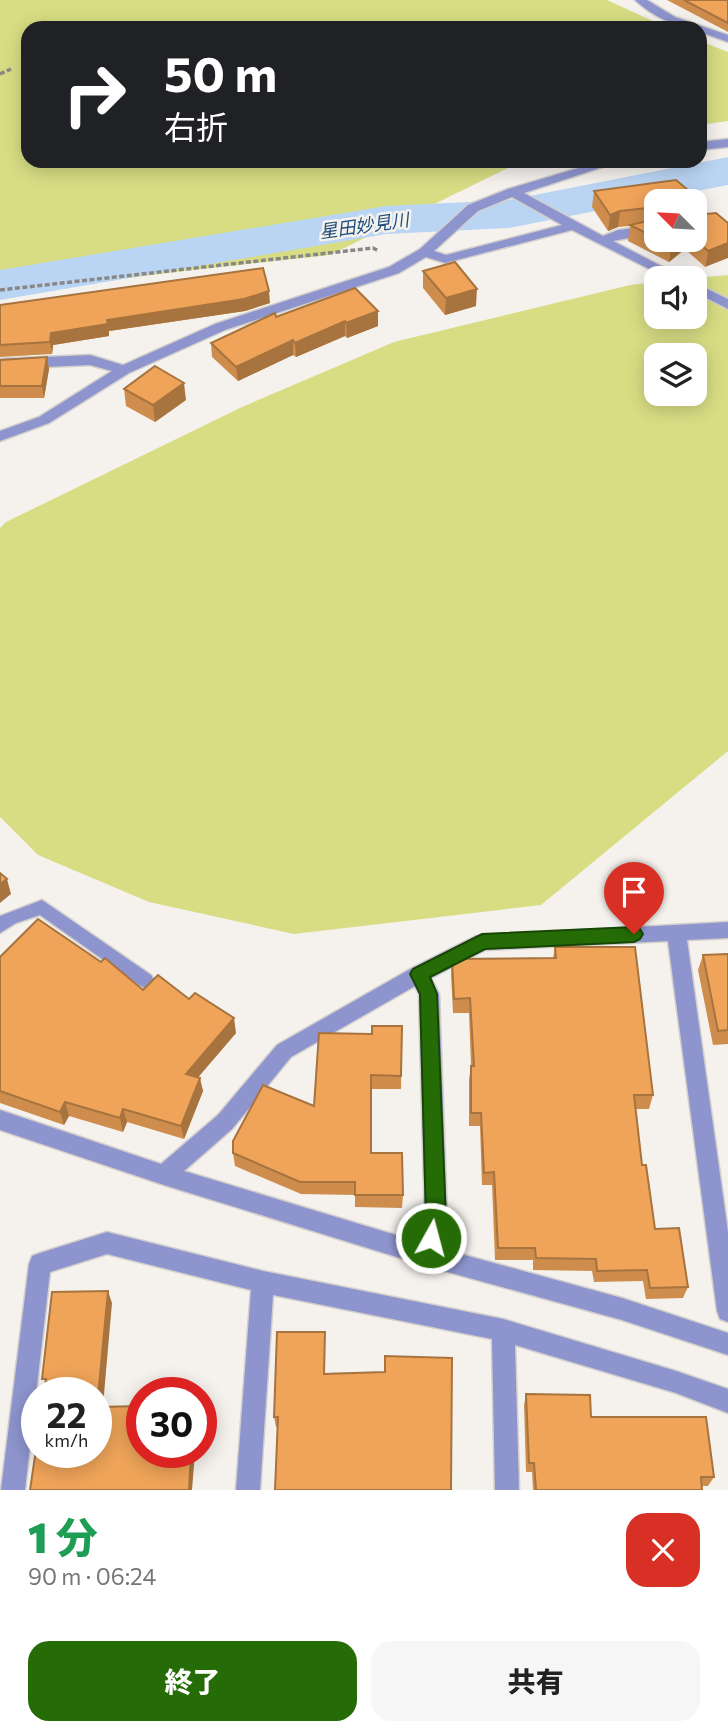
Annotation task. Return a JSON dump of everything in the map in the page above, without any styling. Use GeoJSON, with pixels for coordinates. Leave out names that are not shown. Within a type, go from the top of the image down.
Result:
{"type":"FeatureCollection","features":[{"type":"Feature","properties":{"kind":"street"},"geometry":{"type":"LineString","coordinates":[[707,145],[728,143]]}},
{"type":"Feature","properties":{"kind":"street"},"geometry":{"type":"LineString","coordinates":[[0,436],[44,420],[124,370],[220,327],[394,271],[425,252],[473,208],[513,192],[592,168]]}},
{"type":"Feature","properties":{"kind":"street"},"geometry":{"type":"LineString","coordinates":[[513,192],[554,217],[653,266]]}},
{"type":"Feature","properties":{"kind":"street"},"geometry":{"type":"LineString","coordinates":[[425,252],[445,259],[573,226]]}},
{"type":"Feature","properties":{"kind":"street"},"geometry":{"type":"LineString","coordinates":[[602,241],[618,234],[644,231]]}},
{"type":"Feature","properties":{"kind":"street"},"geometry":{"type":"LineString","coordinates":[[707,293],[728,304]]}},
{"type":"Feature","properties":{"kind":"street"},"geometry":{"type":"LineString","coordinates":[[0,364],[90,360],[124,370]]}},
{"type":"Feature","properties":{"kind":"street"},"geometry":{"type":"LineString","coordinates":[[164,1175],[226,1122],[284,1051],[419,974],[482,942],[728,930]]}},
{"type":"Feature","properties":{"kind":"street"},"geometry":{"type":"LineString","coordinates":[[676,932],[728,1311]]}},
{"type":"Feature","properties":{"kind":"street"},"geometry":{"type":"LineString","coordinates":[[419,974],[429,994],[436,1220],[426,1255]]}},
{"type":"Feature","properties":{"kind":"street"},"geometry":{"type":"LineString","coordinates":[[0,1120],[164,1175],[426,1255],[622,1309],[728,1344]]}},
{"type":"Feature","properties":{"kind":"street"},"geometry":{"type":"LineString","coordinates":[[13,1490],[40,1264],[107,1243],[263,1282],[503,1330],[676,1382],[728,1401]]}},
{"type":"Feature","properties":{"kind":"street"},"geometry":{"type":"LineString","coordinates":[[248,1490],[263,1282]]}},
{"type":"Feature","properties":{"kind":"street"},"geometry":{"type":"LineString","coordinates":[[503,1330],[507,1490]]}},
{"type":"Feature","properties":{"kind":"lane"},"geometry":{"type":"LineString","coordinates":[[640,0],[676,21]]}},
{"type":"Feature","properties":{"kind":"lane"},"geometry":{"type":"LineString","coordinates":[[707,32],[728,39]]}},
{"type":"Feature","properties":{"kind":"lane"},"geometry":{"type":"LineString","coordinates":[[0,926],[10,918],[42,907],[145,980]]}},
{"type":"Feature","properties":{"kind":"path"},"geometry":{"type":"LineString","coordinates":[[0,74],[11,69]]}},
{"type":"Feature","properties":{"kind":"path"},"geometry":{"type":"LineString","coordinates":[[0,290],[373,248],[410,261]]}},
{"type":"Feature","properties":{"kind":"green space"},"geometry":{"type":"Polygon","coordinates":[[[0,0],[607,0],[653,21],[21,21],[21,168],[508,168],[330,255],[0,295],[0,0]]]}},
{"type":"Feature","properties":{"kind":"green space"},"geometry":{"type":"Polygon","coordinates":[[[707,44],[728,52],[728,121],[707,124],[707,44]]]}},
{"type":"Feature","properties":{"kind":"green space"},"geometry":{"type":"Polygon","coordinates":[[[728,275],[728,751],[541,905],[294,934],[149,902],[38,855],[0,817],[0,528],[6,522],[242,407],[394,342],[644,283],[644,329],[707,329],[707,277],[728,275]]]}},
{"type":"Feature","properties":{"kind":"building"},"geometry":{"type":"Polygon","coordinates":[[[684,0],[728,0],[728,23],[684,0]]]}},
{"type":"Feature","properties":{"kind":"building"},"geometry":{"type":"Polygon","coordinates":[[[676,180],[687,189],[644,189],[644,208],[610,215],[594,191],[676,180]]]}},
{"type":"Feature","properties":{"kind":"building"},"geometry":{"type":"Polygon","coordinates":[[[716,213],[728,223],[728,243],[708,251],[707,214],[716,213]]]}},
{"type":"Feature","properties":{"kind":"building"},"geometry":{"type":"Polygon","coordinates":[[[644,222],[644,232],[630,225],[644,222]]]}},
{"type":"Feature","properties":{"kind":"building"},"geometry":{"type":"Polygon","coordinates":[[[455,262],[477,289],[446,298],[423,271],[455,262]]]}},
{"type":"Feature","properties":{"kind":"building"},"geometry":{"type":"Polygon","coordinates":[[[263,268],[269,291],[244,299],[107,320],[108,324],[51,333],[50,342],[0,345],[0,305],[263,268]]]}},
{"type":"Feature","properties":{"kind":"building"},"geometry":{"type":"Polygon","coordinates":[[[355,288],[378,311],[346,323],[345,321],[295,343],[293,340],[236,367],[211,343],[275,313],[276,317],[355,288]]]}},
{"type":"Feature","properties":{"kind":"building"},"geometry":{"type":"Polygon","coordinates":[[[47,357],[42,386],[0,386],[0,360],[47,357]]]}},
{"type":"Feature","properties":{"kind":"building"},"geometry":{"type":"Polygon","coordinates":[[[155,366],[184,383],[153,405],[124,389],[155,366]]]}},
{"type":"Feature","properties":{"kind":"building"},"geometry":{"type":"Polygon","coordinates":[[[0,873],[7,879],[0,884],[0,873]]]}},
{"type":"Feature","properties":{"kind":"building"},"geometry":{"type":"Polygon","coordinates":[[[38,919],[101,962],[105,958],[143,990],[158,975],[189,999],[195,993],[234,1018],[186,1074],[200,1078],[181,1126],[123,1109],[120,1118],[65,1102],[60,1112],[0,1091],[0,957],[38,919]]]}},
{"type":"Feature","properties":{"kind":"building"},"geometry":{"type":"Polygon","coordinates":[[[555,947],[635,947],[653,1095],[634,1095],[642,1165],[646,1165],[655,1229],[679,1228],[688,1287],[650,1288],[647,1270],[597,1271],[596,1259],[536,1258],[535,1248],[498,1248],[494,1172],[484,1173],[481,1113],[471,1113],[471,1066],[474,1066],[470,998],[454,999],[452,959],[556,958],[555,947]]]}},
{"type":"Feature","properties":{"kind":"building"},"geometry":{"type":"Polygon","coordinates":[[[728,954],[728,1030],[718,1031],[703,955],[728,954]]]}},
{"type":"Feature","properties":{"kind":"building"},"geometry":{"type":"Polygon","coordinates":[[[372,1026],[402,1026],[401,1076],[371,1075],[371,1153],[402,1153],[403,1195],[355,1195],[355,1182],[300,1182],[233,1153],[233,1141],[263,1085],[314,1106],[319,1033],[372,1034],[372,1026]]]}},
{"type":"Feature","properties":{"kind":"building"},"geometry":{"type":"Polygon","coordinates":[[[108,1291],[100,1377],[42,1377],[52,1292],[108,1291]]]}},
{"type":"Feature","properties":{"kind":"building"},"geometry":{"type":"Polygon","coordinates":[[[277,1332],[325,1332],[324,1374],[385,1372],[385,1356],[452,1358],[451,1490],[275,1490],[277,1332]]]}},
{"type":"Feature","properties":{"kind":"building"},"geometry":{"type":"Polygon","coordinates":[[[526,1394],[590,1395],[591,1417],[706,1417],[714,1477],[701,1477],[702,1490],[536,1490],[534,1463],[529,1463],[526,1394]]]}},
{"type":"Feature","properties":{"kind":"building"},"geometry":{"type":"Polygon","coordinates":[[[126,1406],[126,1468],[190,1468],[189,1490],[30,1490],[33,1468],[112,1468],[112,1407],[126,1406]]]}},
{"type":"Feature","properties":{"kind":"waterway","name":"星田妙見川"},"geometry":{"type":"LineString","coordinates":[[0,285],[386,220],[509,214],[728,171]]}},
{"type":"Feature","properties":{"kind":"route"},"geometry":{"type":"LineString","coordinates":[[431,1238],[436,1220],[429,994],[419,974],[482,942],[634,934]]}}]}
